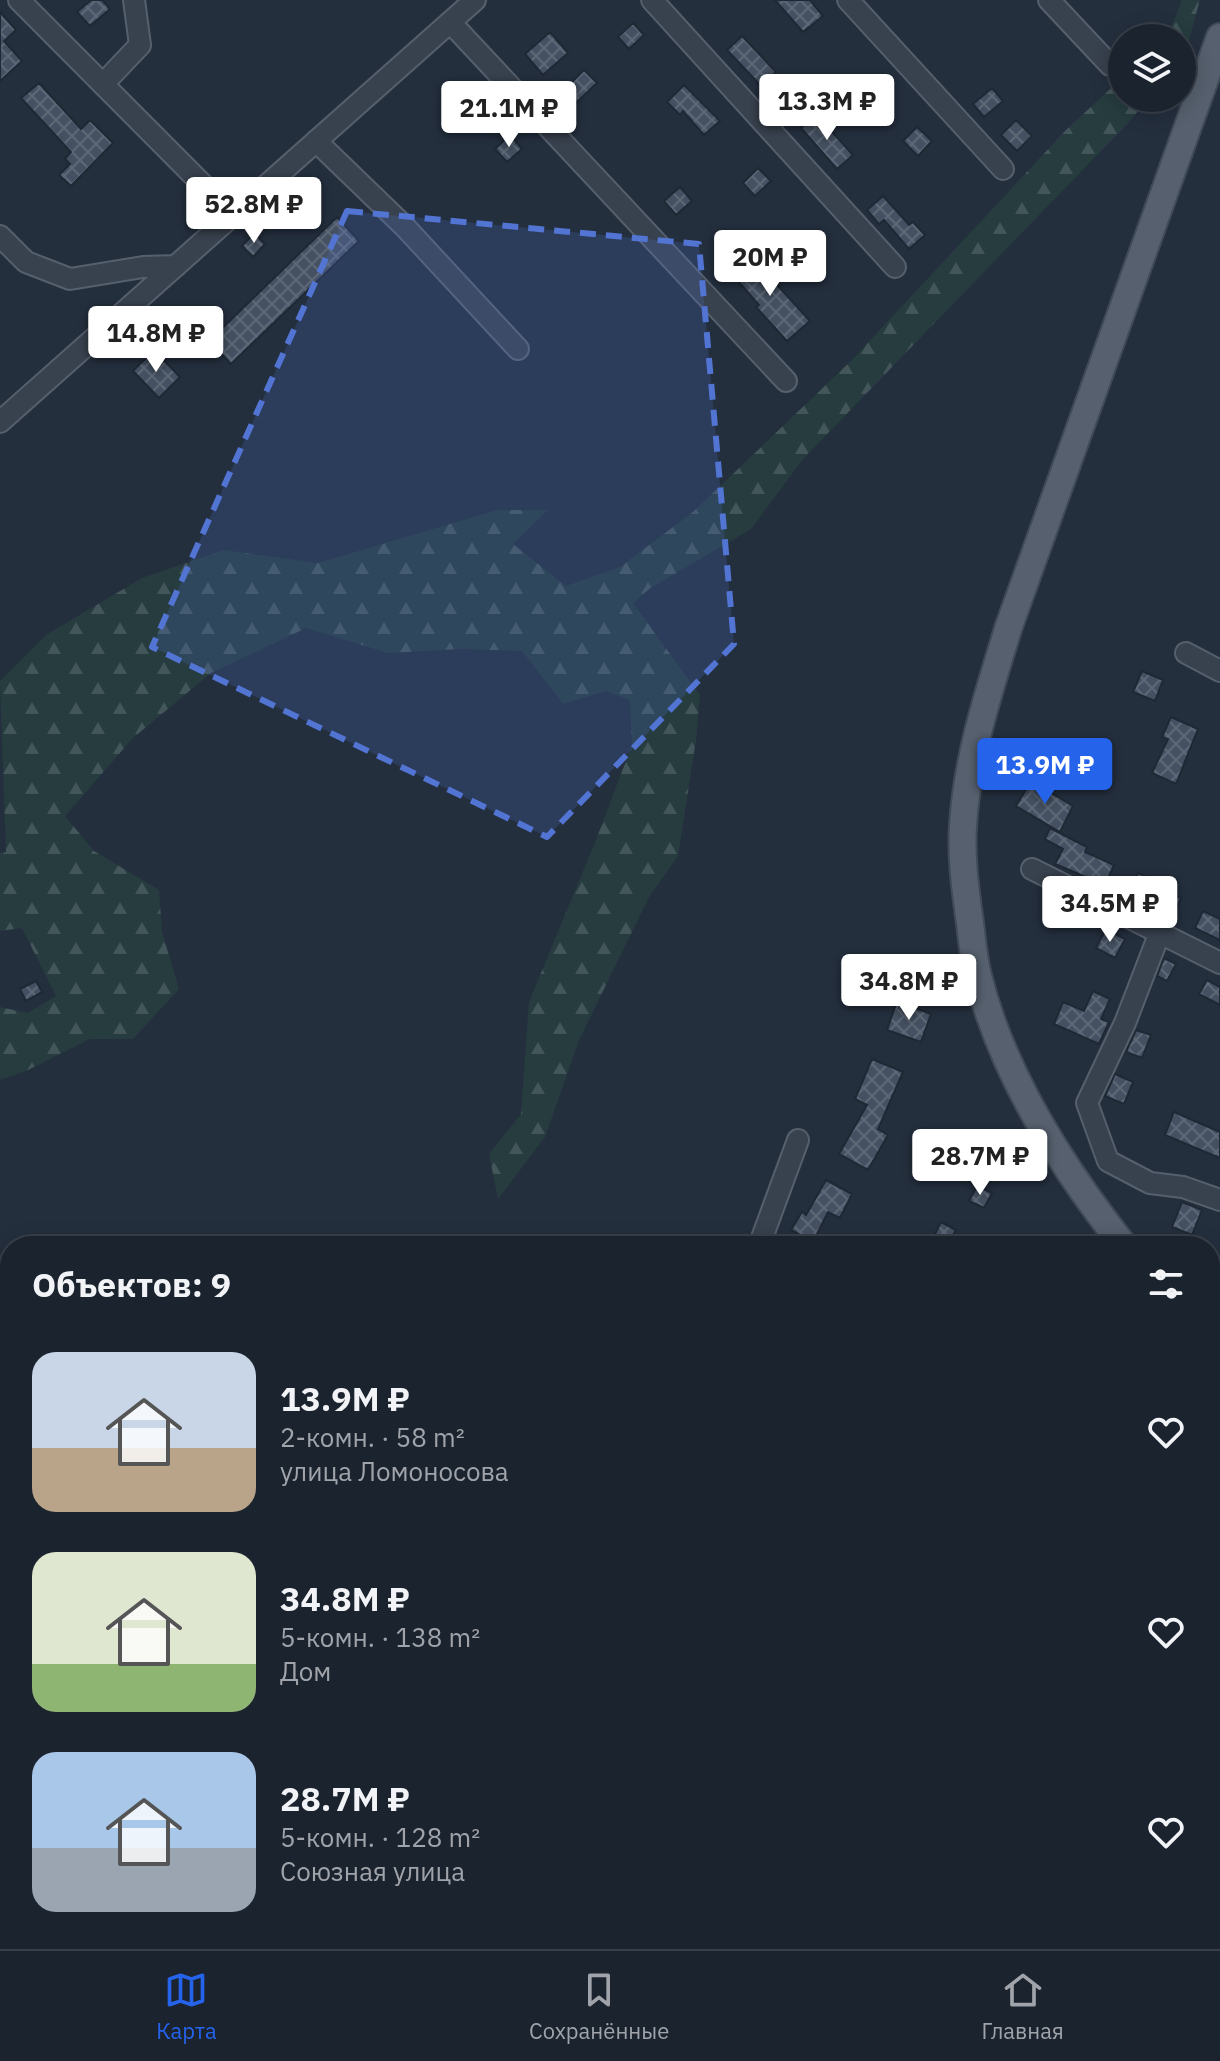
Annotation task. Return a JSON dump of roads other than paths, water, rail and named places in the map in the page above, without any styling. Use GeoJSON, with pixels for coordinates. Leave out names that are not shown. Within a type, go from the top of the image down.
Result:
{"type":"FeatureCollection","features":[{"type":"Feature","properties":{"kind":"main road"},"geometry":{"type":"LineString","coordinates":[[1116,1236],[1081,1191],[1035,1116],[1001,1043],[978,976],[965,890],[963,828],[969,774],[982,712],[1009,626],[1220,37]]}},
{"type":"Feature","properties":{"kind":"street"},"geometry":{"type":"LineString","coordinates":[[19,0],[233,215]]}},
{"type":"Feature","properties":{"kind":"street"},"geometry":{"type":"LineString","coordinates":[[103,84],[140,45],[134,0]]}},
{"type":"Feature","properties":{"kind":"street"},"geometry":{"type":"LineString","coordinates":[[0,422],[475,0]]}},
{"type":"Feature","properties":{"kind":"street"},"geometry":{"type":"LineString","coordinates":[[652,0],[895,267]]}},
{"type":"Feature","properties":{"kind":"street"},"geometry":{"type":"LineString","coordinates":[[848,0],[1003,169]]}},
{"type":"Feature","properties":{"kind":"street"},"geometry":{"type":"LineString","coordinates":[[1049,0],[1108,63]]}},
{"type":"Feature","properties":{"kind":"street"},"geometry":{"type":"LineString","coordinates":[[450,22],[786,381]]}},
{"type":"Feature","properties":{"kind":"street"},"geometry":{"type":"LineString","coordinates":[[316,141],[405,227],[518,349]]}},
{"type":"Feature","properties":{"kind":"street"},"geometry":{"type":"LineString","coordinates":[[0,236],[26,262],[70,279],[143,267],[176,266]]}},
{"type":"Feature","properties":{"kind":"street"},"geometry":{"type":"LineString","coordinates":[[1186,653],[1220,671]]}},
{"type":"Feature","properties":{"kind":"street"},"geometry":{"type":"LineString","coordinates":[[1032,869],[1220,963]]}},
{"type":"Feature","properties":{"kind":"street"},"geometry":{"type":"LineString","coordinates":[[1160,932],[1125,1023],[1087,1103],[1108,1161],[1150,1183],[1183,1187],[1220,1200]]}},
{"type":"Feature","properties":{"kind":"street"},"geometry":{"type":"LineString","coordinates":[[763,1236],[798,1140]]}}]}
